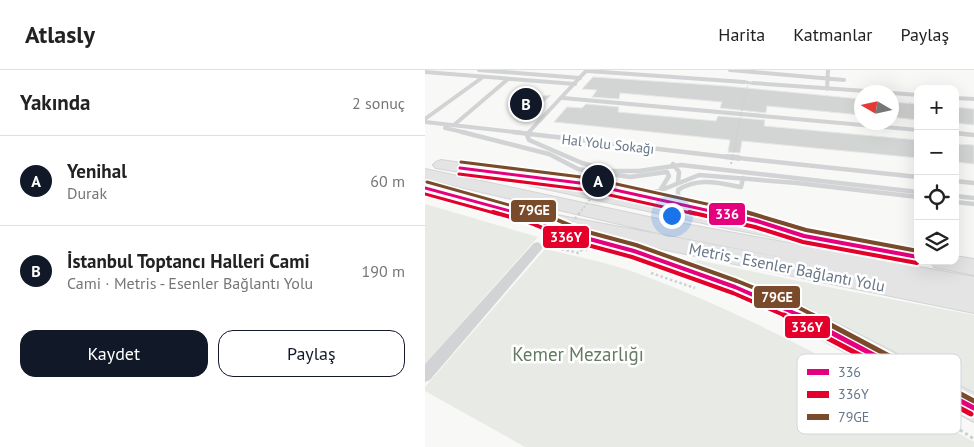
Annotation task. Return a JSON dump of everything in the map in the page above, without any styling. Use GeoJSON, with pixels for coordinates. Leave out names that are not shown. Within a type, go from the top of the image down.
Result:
{"type":"FeatureCollection","features":[{"type":"Feature","properties":{"kind":"highway","name":"Metris - Esenler Bağlantı Yolu"},"geometry":{"type":"LineString","coordinates":[[425,162],[495,174],[721,221],[804,236]]}},
{"type":"Feature","properties":{"kind":"highway","name":"Metris - Esenler Bağlantı Yolu"},"geometry":{"type":"LineString","coordinates":[[425,174],[649,224],[974,286]]}},
{"type":"Feature","properties":{"kind":"highway"},"geometry":{"type":"LineString","coordinates":[[495,174],[563,180],[757,221],[804,236],[914,256]]}},
{"type":"Feature","properties":{"kind":"highway","name":"Metris - Esenler Bağlantı Yolu"},"geometry":{"type":"LineString","coordinates":[[425,188],[530,216],[974,303]]}},
{"type":"Feature","properties":{"kind":"highway"},"geometry":{"type":"LineString","coordinates":[[530,216],[582,236],[660,260],[735,287],[781,306],[872,354]]}},
{"type":"Feature","properties":{"kind":"highway"},"geometry":{"type":"LineString","coordinates":[[959,264],[974,267]]}},
{"type":"Feature","properties":{"kind":"highway"},"geometry":{"type":"LineString","coordinates":[[961,401],[974,408]]}},
{"type":"Feature","properties":{"kind":"highway"},"geometry":{"type":"LineString","coordinates":[[961,407],[974,418]]}},
{"type":"Feature","properties":{"kind":"street","name":"Hal Yolu Sokağı"},"geometry":{"type":"LineString","coordinates":[[729,160],[739,158]]}},
{"type":"Feature","properties":{"kind":"street"},"geometry":{"type":"LineString","coordinates":[[425,375],[538,246]]}},
{"type":"Feature","properties":{"kind":"lane"},"geometry":{"type":"LineString","coordinates":[[453,74],[459,70]]}},
{"type":"Feature","properties":{"kind":"lane"},"geometry":{"type":"LineString","coordinates":[[479,70],[580,78]]}},
{"type":"Feature","properties":{"kind":"lane","name":"Hal Yolu Sokağı"},"geometry":{"type":"LineString","coordinates":[[527,135],[589,70],[854,91]]}},
{"type":"Feature","properties":{"kind":"lane"},"geometry":{"type":"LineString","coordinates":[[730,70],[844,80]]}},
{"type":"Feature","properties":{"kind":"lane"},"geometry":{"type":"LineString","coordinates":[[827,89],[826,78],[828,70]]}},
{"type":"Feature","properties":{"kind":"lane"},"geometry":{"type":"LineString","coordinates":[[425,72],[575,84]]}},
{"type":"Feature","properties":{"kind":"lane"},"geometry":{"type":"LineString","coordinates":[[425,122],[483,77]]}},
{"type":"Feature","properties":{"kind":"lane"},"geometry":{"type":"LineString","coordinates":[[454,125],[508,79]]}},
{"type":"Feature","properties":{"kind":"lane"},"geometry":{"type":"LineString","coordinates":[[899,94],[914,95]]}},
{"type":"Feature","properties":{"kind":"lane"},"geometry":{"type":"LineString","coordinates":[[563,98],[914,130]]}},
{"type":"Feature","properties":{"kind":"lane"},"geometry":{"type":"LineString","coordinates":[[959,98],[974,99]]}},
{"type":"Feature","properties":{"kind":"lane"},"geometry":{"type":"LineString","coordinates":[[425,122],[527,135],[529,140],[583,165],[639,171],[673,164],[733,173],[914,192]]}},
{"type":"Feature","properties":{"kind":"lane"},"geometry":{"type":"LineString","coordinates":[[425,122],[526,150],[549,154],[578,169],[630,177],[667,172],[668,180],[659,191]]}},
{"type":"Feature","properties":{"kind":"lane"},"geometry":{"type":"LineString","coordinates":[[959,133],[974,135]]}},
{"type":"Feature","properties":{"kind":"lane","name":"Hal Yolu Sokağı"},"geometry":{"type":"LineString","coordinates":[[527,135],[729,160]]}},
{"type":"Feature","properties":{"kind":"lane"},"geometry":{"type":"LineString","coordinates":[[739,158],[914,177]]}},
{"type":"Feature","properties":{"kind":"lane"},"geometry":{"type":"LineString","coordinates":[[673,164],[679,172],[678,182]]}},
{"type":"Feature","properties":{"kind":"lane"},"geometry":{"type":"LineString","coordinates":[[629,193],[659,191],[699,175],[914,197]]}},
{"type":"Feature","properties":{"kind":"lane"},"geometry":{"type":"LineString","coordinates":[[683,204],[678,196],[678,190],[691,181],[703,179],[741,187],[743,178]]}},
{"type":"Feature","properties":{"kind":"lane"},"geometry":{"type":"LineString","coordinates":[[959,181],[974,183]]}},
{"type":"Feature","properties":{"kind":"lane"},"geometry":{"type":"LineString","coordinates":[[959,196],[974,198]]}},
{"type":"Feature","properties":{"kind":"lane"},"geometry":{"type":"LineString","coordinates":[[959,202],[974,204]]}},
{"type":"Feature","properties":{"kind":"path"},"geometry":{"type":"LineString","coordinates":[[729,160],[749,83]]}},
{"type":"Feature","properties":{"kind":"path"},"geometry":{"type":"LineString","coordinates":[[907,94],[914,110]]}},
{"type":"Feature","properties":{"kind":"path"},"geometry":{"type":"LineString","coordinates":[[591,252],[557,243],[605,180]]}},
{"type":"Feature","properties":{"kind":"path"},"geometry":{"type":"LineString","coordinates":[[538,246],[542,244],[579,254],[582,249]]}},
{"type":"Feature","properties":{"kind":"path"},"geometry":{"type":"LineString","coordinates":[[644,270],[696,289]]}},
{"type":"Feature","properties":{"kind":"path"},"geometry":{"type":"LineString","coordinates":[[961,431],[974,440]]}},
{"type":"Feature","properties":{"kind":"green space"},"geometry":{"type":"Polygon","coordinates":[[[425,204],[538,237],[425,364],[425,204]]]}},
{"type":"Feature","properties":{"kind":"green space","name":"Kemer Mezarlığı"},"geometry":{"type":"Polygon","coordinates":[[[545,249],[601,262],[679,289],[765,328],[816,354],[797,354],[797,434],[960,434],[974,442],[974,447],[525,447],[425,391],[425,387],[545,249]]]}},
{"type":"Feature","properties":{"kind":"green space"},"geometry":{"type":"Polygon","coordinates":[[[697,260],[974,315],[974,394],[961,387],[961,354],[897,354],[828,318],[696,262],[697,260]]]}},
{"type":"Feature","properties":{"kind":"building"},"geometry":{"type":"Polygon","coordinates":[[[593,77],[726,86],[854,98],[854,114],[767,106],[766,113],[720,108],[722,102],[620,93],[619,99],[592,97],[597,90],[582,89],[593,77]]]}},
{"type":"Feature","properties":{"kind":"building"},"geometry":{"type":"Polygon","coordinates":[[[551,95],[538,107],[529,111],[511,111],[511,100],[551,95]]]}},
{"type":"Feature","properties":{"kind":"building"},"geometry":{"type":"Polygon","coordinates":[[[899,103],[914,104],[914,120],[899,118],[899,103]]]}},
{"type":"Feature","properties":{"kind":"building"},"geometry":{"type":"Polygon","coordinates":[[[586,104],[619,107],[618,112],[716,121],[718,116],[765,120],[764,126],[914,140],[914,158],[742,141],[740,153],[728,152],[730,140],[554,122],[567,107],[582,108],[586,104]]]}},
{"type":"Feature","properties":{"kind":"building"},"geometry":{"type":"Polygon","coordinates":[[[959,107],[974,109],[974,125],[959,123],[959,107]]]}},
{"type":"Feature","properties":{"kind":"building"},"geometry":{"type":"Polygon","coordinates":[[[959,144],[974,145],[974,164],[959,162],[959,144]]]}},
{"type":"Feature","properties":{"kind":"transit line","name":"79GE"},"geometry":{"type":"LineString","coordinates":[[461,162],[589,178],[758,215],[806,230],[914,250]]}},
{"type":"Feature","properties":{"kind":"transit line","name":"336"},"geometry":{"type":"LineString","coordinates":[[460,168],[588,184],[757,221],[804,236],[914,256]]}},
{"type":"Feature","properties":{"kind":"transit line","name":"336Y"},"geometry":{"type":"LineString","coordinates":[[459,174],[587,190],[755,227],[803,242],[914,262]]}},
{"type":"Feature","properties":{"kind":"transit line","name":"79GE"},"geometry":{"type":"LineString","coordinates":[[427,182],[532,210],[584,231],[636,245],[737,281],[784,300],[886,354]]}},
{"type":"Feature","properties":{"kind":"transit line","name":"336"},"geometry":{"type":"LineString","coordinates":[[425,188],[530,216],[582,237],[634,251],[735,287],[781,306],[872,354]]}},
{"type":"Feature","properties":{"kind":"transit line","name":"336Y"},"geometry":{"type":"LineString","coordinates":[[425,194],[528,222],[580,243],[632,257],[733,293],[778,312],[857,354]]}},
{"type":"Feature","properties":{"kind":"transit line","name":"79GE"},"geometry":{"type":"LineString","coordinates":[[961,394],[974,401]]}},
{"type":"Feature","properties":{"kind":"transit line","name":"336"},"geometry":{"type":"LineString","coordinates":[[961,401],[974,408]]}},
{"type":"Feature","properties":{"kind":"transit line","name":"336Y"},"geometry":{"type":"LineString","coordinates":[[961,409],[971,414]]}},
{"type":"Feature","properties":{"kind":"place","name":"İstanbul Toptancı Halleri Cami"},"geometry":{"type":"Point","coordinates":[526,104]}},
{"type":"Feature","properties":{"kind":"place","name":"Yenihal"},"geometry":{"type":"Point","coordinates":[598,181]}}]}
